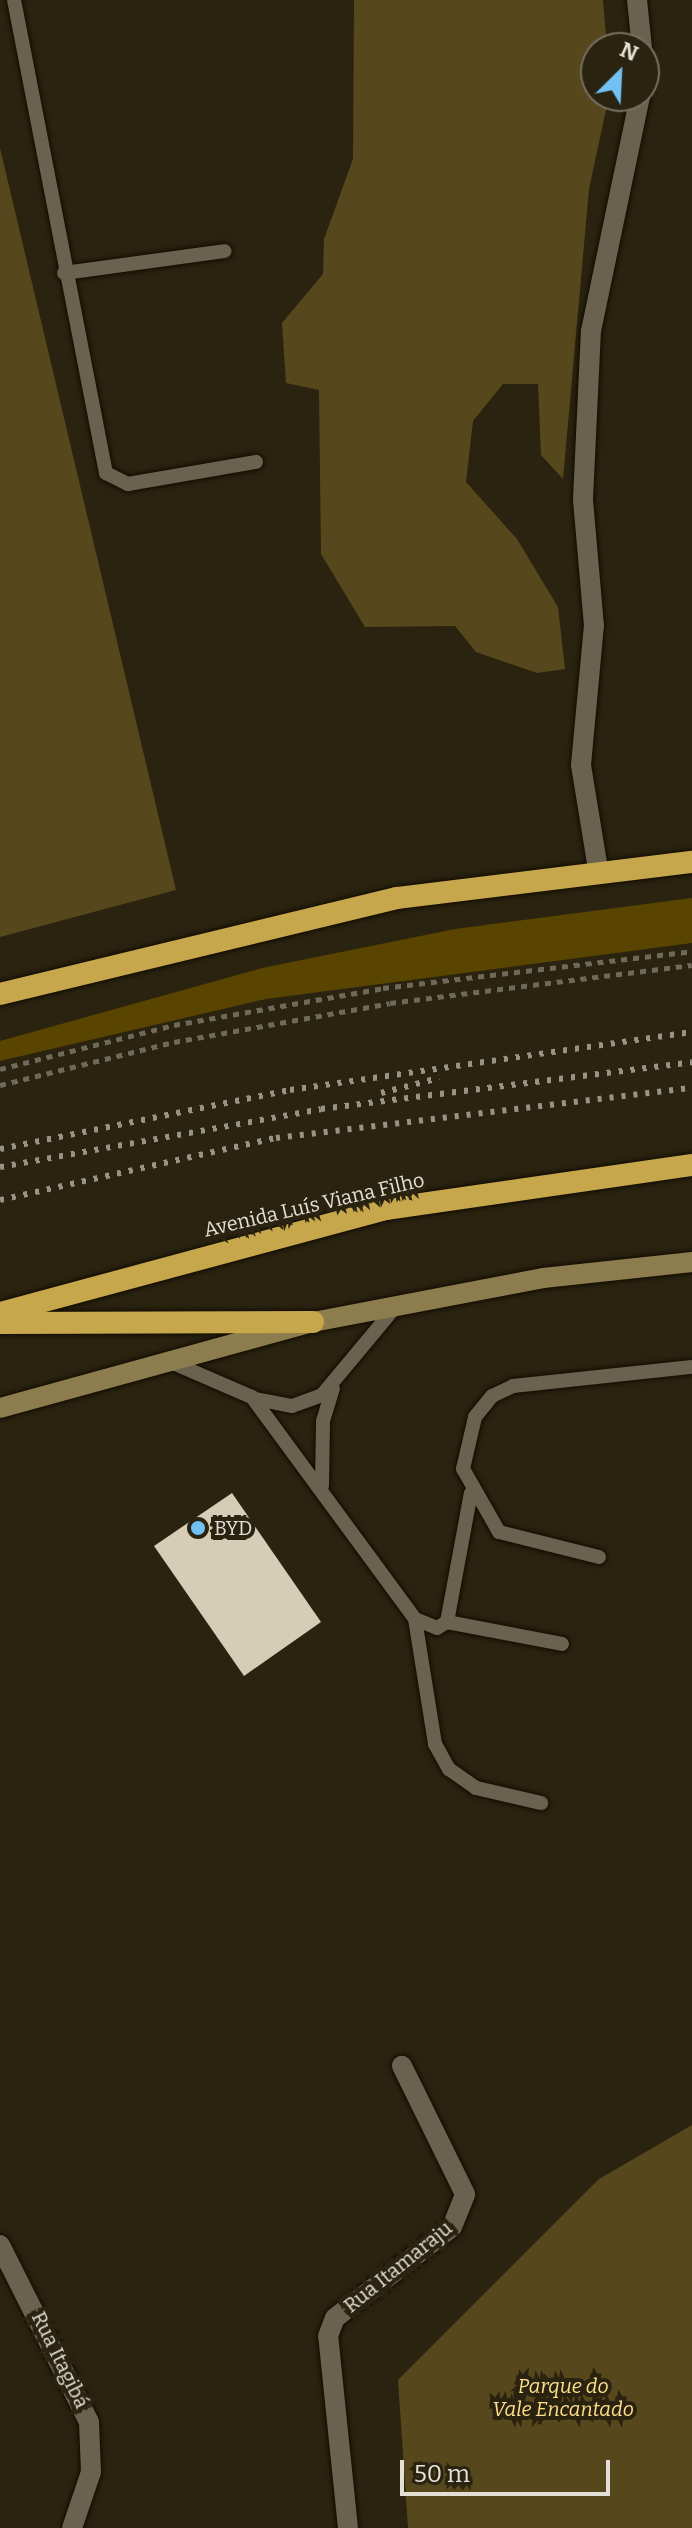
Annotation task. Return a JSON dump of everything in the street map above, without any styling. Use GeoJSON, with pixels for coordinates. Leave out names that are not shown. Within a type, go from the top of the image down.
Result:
{"type":"FeatureCollection","features":[{"type":"Feature","properties":{"kind":"highway"},"geometry":{"type":"LineString","coordinates":[[636,864],[692,849]]}},
{"type":"Feature","properties":{"kind":"highway"},"geometry":{"type":"LineString","coordinates":[[0,994],[397,898],[636,864],[692,862]]}},
{"type":"Feature","properties":{"kind":"highway","name":"Avenida Luís Viana Filho"},"geometry":{"type":"LineString","coordinates":[[0,1313],[386,1209],[692,1165]]}},
{"type":"Feature","properties":{"kind":"highway"},"geometry":{"type":"LineString","coordinates":[[0,1323],[313,1322]]}},
{"type":"Feature","properties":{"kind":"main road"},"geometry":{"type":"LineString","coordinates":[[0,1408],[165,1360],[313,1322],[543,1278],[692,1262]]}},
{"type":"Feature","properties":{"kind":"street"},"geometry":{"type":"LineString","coordinates":[[637,0],[640,32]]}},
{"type":"Feature","properties":{"kind":"street"},"geometry":{"type":"LineString","coordinates":[[598,869],[581,765],[594,626],[583,499],[590,346],[637,112]]}},
{"type":"Feature","properties":{"kind":"street","name":"Rua Itamaraju"},"geometry":{"type":"LineString","coordinates":[[348,2528],[328,2336],[335,2318],[452,2227],[465,2194],[402,2066]]}},
{"type":"Feature","properties":{"kind":"street","name":"Rua Itagibá"},"geometry":{"type":"LineString","coordinates":[[0,2245],[89,2422],[91,2472],[72,2528]]}},
{"type":"Feature","properties":{"kind":"lane"},"geometry":{"type":"LineString","coordinates":[[14,0],[64,273],[111,480],[128,484],[256,462]]}},
{"type":"Feature","properties":{"kind":"lane"},"geometry":{"type":"LineString","coordinates":[[64,273],[225,251]]}},
{"type":"Feature","properties":{"kind":"lane"},"geometry":{"type":"LineString","coordinates":[[165,1360],[252,1397],[292,1406],[311,1402],[336,1381],[397,1305]]}},
{"type":"Feature","properties":{"kind":"lane"},"geometry":{"type":"LineString","coordinates":[[447,1622],[471,1493],[466,1441],[492,1396],[513,1386],[692,1367]]}},
{"type":"Feature","properties":{"kind":"lane"},"geometry":{"type":"LineString","coordinates":[[322,1486],[323,1421],[336,1381]]}},
{"type":"Feature","properties":{"kind":"lane"},"geometry":{"type":"LineString","coordinates":[[252,1397],[322,1486],[415,1619],[435,1744],[449,1769],[476,1788],[541,1803]]}},
{"type":"Feature","properties":{"kind":"lane"},"geometry":{"type":"LineString","coordinates":[[471,1493],[499,1532],[599,1557]]}},
{"type":"Feature","properties":{"kind":"lane"},"geometry":{"type":"LineString","coordinates":[[415,1619],[437,1628],[447,1622],[562,1644]]}},
{"type":"Feature","properties":{"kind":"path"},"geometry":{"type":"LineString","coordinates":[[0,1069],[174,1025],[383,988],[692,951]]}},
{"type":"Feature","properties":{"kind":"path"},"geometry":{"type":"LineString","coordinates":[[0,1085],[174,1042],[390,1003],[692,965]]}},
{"type":"Feature","properties":{"kind":"shaded area"},"geometry":{"type":"Polygon","coordinates":[[[692,898],[692,943],[266,999],[0,1061],[0,1041],[262,968],[455,929],[692,898]]]}},
{"type":"Feature","properties":{"kind":"green space"},"geometry":{"type":"Polygon","coordinates":[[[354,0],[603,0],[606,32],[580,32],[580,112],[606,112],[589,189],[563,479],[541,455],[538,384],[503,384],[473,421],[466,482],[517,539],[558,607],[565,669],[537,673],[476,652],[455,626],[365,627],[321,554],[319,390],[286,383],[282,323],[323,274],[324,239],[353,159],[354,0]]]}},
{"type":"Feature","properties":{"kind":"green space"},"geometry":{"type":"Polygon","coordinates":[[[0,148],[176,890],[0,937],[0,148]]]}},
{"type":"Feature","properties":{"kind":"green space","name":"Parque do Vale Encantado"},"geometry":{"type":"Polygon","coordinates":[[[692,2125],[692,2528],[408,2528],[398,2380],[599,2179],[692,2125]]]}},
{"type":"Feature","properties":{"kind":"building"},"geometry":{"type":"Polygon","coordinates":[[[232,1493],[321,1622],[244,1676],[154,1546],[232,1493]]]}},
{"type":"Feature","properties":{"kind":"railway"},"geometry":{"type":"LineString","coordinates":[[0,1149],[290,1090],[692,1032]]}},
{"type":"Feature","properties":{"kind":"railway"},"geometry":{"type":"LineString","coordinates":[[0,1167],[321,1109],[692,1062]]}},
{"type":"Feature","properties":{"kind":"railway"},"geometry":{"type":"LineString","coordinates":[[381,1093],[439,1078]]}},
{"type":"Feature","properties":{"kind":"railway"},"geometry":{"type":"LineString","coordinates":[[0,1200],[276,1138],[692,1088]]}},
{"type":"Feature","properties":{"kind":"place","name":"BYD"},"geometry":{"type":"Point","coordinates":[198,1528]}}]}
